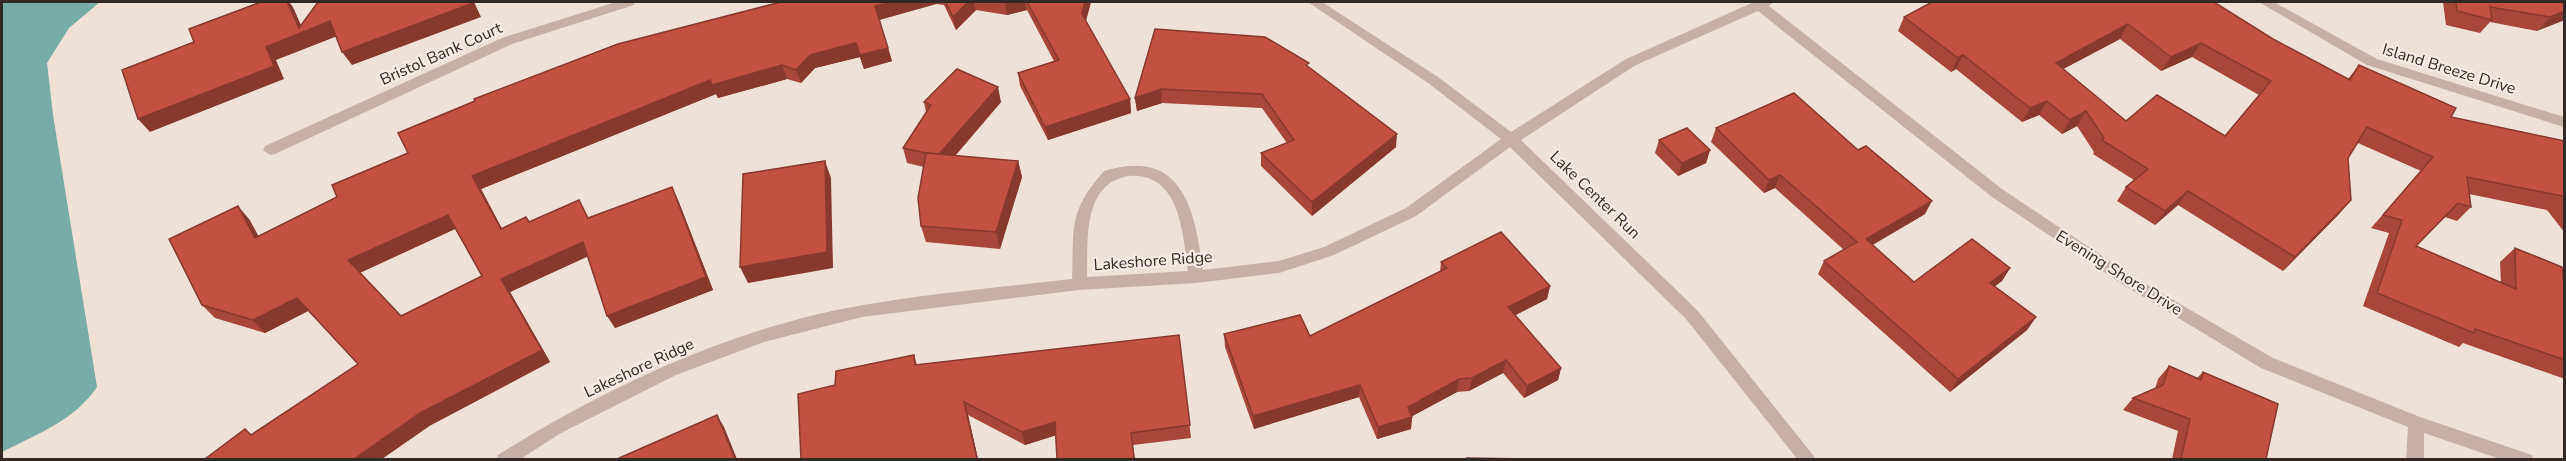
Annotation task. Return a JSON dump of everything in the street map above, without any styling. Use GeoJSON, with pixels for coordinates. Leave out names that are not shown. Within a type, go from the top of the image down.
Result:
{"type":"FeatureCollection","features":[{"type":"Feature","properties":{"kind":"street","name":"Bristol Bank Court"},"geometry":{"type":"LineString","coordinates":[[270,150],[507,41],[629,2]]}},
{"type":"Feature","properties":{"kind":"street","name":"Lake Center Run"},"geometry":{"type":"LineString","coordinates":[[1314,2],[1433,80],[1511,139],[1692,315],[1809,459]]}},
{"type":"Feature","properties":{"kind":"street","name":"Island Breeze Drive"},"geometry":{"type":"LineString","coordinates":[[2265,2],[2372,62],[2565,122]]}},
{"type":"Feature","properties":{"kind":"street","name":"Lakeshore Ridge"},"geometry":{"type":"LineString","coordinates":[[504,459],[555,428],[670,370],[762,336],[862,311],[1079,284],[1196,277],[1279,267],[1329,251],[1411,212],[1511,139],[1631,62],[1763,3]]}},
{"type":"Feature","properties":{"kind":"street","name":"Evening Shore Drive"},"geometry":{"type":"LineString","coordinates":[[1763,3],[1997,193],[2127,280],[2267,363],[2416,423],[2526,459]]}},
{"type":"Feature","properties":{"kind":"street"},"geometry":{"type":"LineString","coordinates":[[1079,284],[1082,216],[1090,197],[1109,175],[1139,170],[1170,184],[1185,206],[1196,277]]}},
{"type":"Feature","properties":{"kind":"street"},"geometry":{"type":"LineString","coordinates":[[2415,459],[2416,423]]}},
{"type":"Feature","properties":{"kind":"water"},"geometry":{"type":"Polygon","coordinates":[[[2,2],[100,2],[69,28],[47,63],[53,115],[97,387],[88,399],[66,418],[2,452],[2,2]]]}},
{"type":"Feature","properties":{"kind":"building"},"geometry":{"type":"Polygon","coordinates":[[[261,2],[287,2],[299,28],[318,2],[473,3],[342,52],[330,21],[266,47],[274,66],[138,119],[122,70],[194,42],[189,29],[261,2]]]}},
{"type":"Feature","properties":{"kind":"building"},"geometry":{"type":"Polygon","coordinates":[[[781,2],[892,2],[875,6],[888,48],[860,55],[856,43],[810,55],[796,70],[782,65],[712,85],[710,80],[472,176],[501,229],[526,217],[529,222],[579,200],[588,218],[672,187],[706,277],[607,316],[583,242],[501,279],[542,350],[420,413],[354,459],[205,459],[245,429],[251,435],[358,364],[297,298],[253,320],[202,305],[169,239],[238,206],[255,238],[337,197],[332,185],[408,153],[398,133],[475,101],[474,99],[618,44],[781,2]],[[448,215],[348,260],[401,316],[482,276],[448,215]]]}},
{"type":"Feature","properties":{"kind":"building"},"geometry":{"type":"Polygon","coordinates":[[[946,2],[968,2],[953,17],[946,2]]]}},
{"type":"Feature","properties":{"kind":"building"},"geometry":{"type":"Polygon","coordinates":[[[1027,2],[1085,2],[1082,14],[1130,99],[1045,127],[1018,73],[1059,60],[1027,2]]]}},
{"type":"Feature","properties":{"kind":"building"},"geometry":{"type":"Polygon","coordinates":[[[1932,2],[2214,2],[2273,39],[2350,80],[2359,65],[2456,108],[2451,117],[2565,141],[2565,200],[2562,196],[2467,177],[2471,207],[2458,203],[2416,246],[2516,289],[2515,248],[2562,267],[2565,290],[2565,360],[2475,329],[2474,333],[2377,293],[2402,220],[2383,215],[2433,157],[2367,127],[2348,158],[2351,200],[2295,257],[2188,191],[2165,211],[2126,187],[2148,169],[2102,140],[2104,138],[2086,111],[2070,120],[2047,101],[2030,108],[1963,55],[1958,58],[1904,17],[1932,2]],[[2128,24],[2056,63],[2126,121],[2157,95],[2225,136],[2271,81],[2201,43],[2171,57],[2128,24]]]}},
{"type":"Feature","properties":{"kind":"building"},"geometry":{"type":"Polygon","coordinates":[[[2456,2],[2565,2],[2565,11],[2550,17],[2490,7],[2492,20],[2457,11],[2456,2]]]}},
{"type":"Feature","properties":{"kind":"building"},"geometry":{"type":"Polygon","coordinates":[[[1155,29],[1265,37],[1309,63],[1306,65],[1397,134],[1312,202],[1261,153],[1294,140],[1262,94],[1161,89],[1135,98],[1155,29]]]}},
{"type":"Feature","properties":{"kind":"building"},"geometry":{"type":"Polygon","coordinates":[[[957,69],[998,87],[939,154],[903,148],[931,105],[924,102],[957,69]]]}},
{"type":"Feature","properties":{"kind":"building"},"geometry":{"type":"Polygon","coordinates":[[[1794,93],[1858,150],[1866,146],[1932,201],[1866,239],[1914,282],[1972,239],[2010,268],[1990,283],[2036,317],[1958,379],[1824,261],[1857,242],[1780,175],[1769,180],[1716,128],[1794,93]]]}},
{"type":"Feature","properties":{"kind":"building"},"geometry":{"type":"Polygon","coordinates":[[[1687,128],[1710,150],[1682,163],[1659,140],[1687,128]]]}},
{"type":"Feature","properties":{"kind":"building"},"geometry":{"type":"Polygon","coordinates":[[[926,153],[1018,161],[996,232],[921,226],[918,198],[926,153]]]}},
{"type":"Feature","properties":{"kind":"building"},"geometry":{"type":"Polygon","coordinates":[[[825,161],[827,252],[740,267],[743,174],[825,161]]]}},
{"type":"Feature","properties":{"kind":"building"},"geometry":{"type":"Polygon","coordinates":[[[1501,232],[1550,286],[1508,307],[1561,368],[1527,386],[1506,360],[1472,378],[1459,379],[1408,407],[1412,417],[1378,427],[1360,385],[1253,416],[1224,334],[1300,315],[1310,336],[1447,268],[1441,262],[1501,232]]]}},
{"type":"Feature","properties":{"kind":"building"},"geometry":{"type":"Polygon","coordinates":[[[1179,335],[1190,425],[1131,433],[1134,458],[1057,459],[1055,422],[1022,432],[964,402],[977,459],[801,459],[798,394],[835,385],[836,371],[914,355],[915,365],[1179,335]]]}},
{"type":"Feature","properties":{"kind":"building"},"geometry":{"type":"Polygon","coordinates":[[[2169,366],[2201,380],[2203,372],[2278,404],[2266,459],[2181,459],[2190,419],[2133,398],[2163,385],[2169,366]]]}},
{"type":"Feature","properties":{"kind":"building"},"geometry":{"type":"Polygon","coordinates":[[[717,415],[735,459],[617,459],[717,415]]]}},
{"type":"Feature","properties":{"kind":"building"},"geometry":{"type":"Polygon","coordinates":[[[1467,458],[1531,459],[1467,459],[1467,458]]]}}]}
